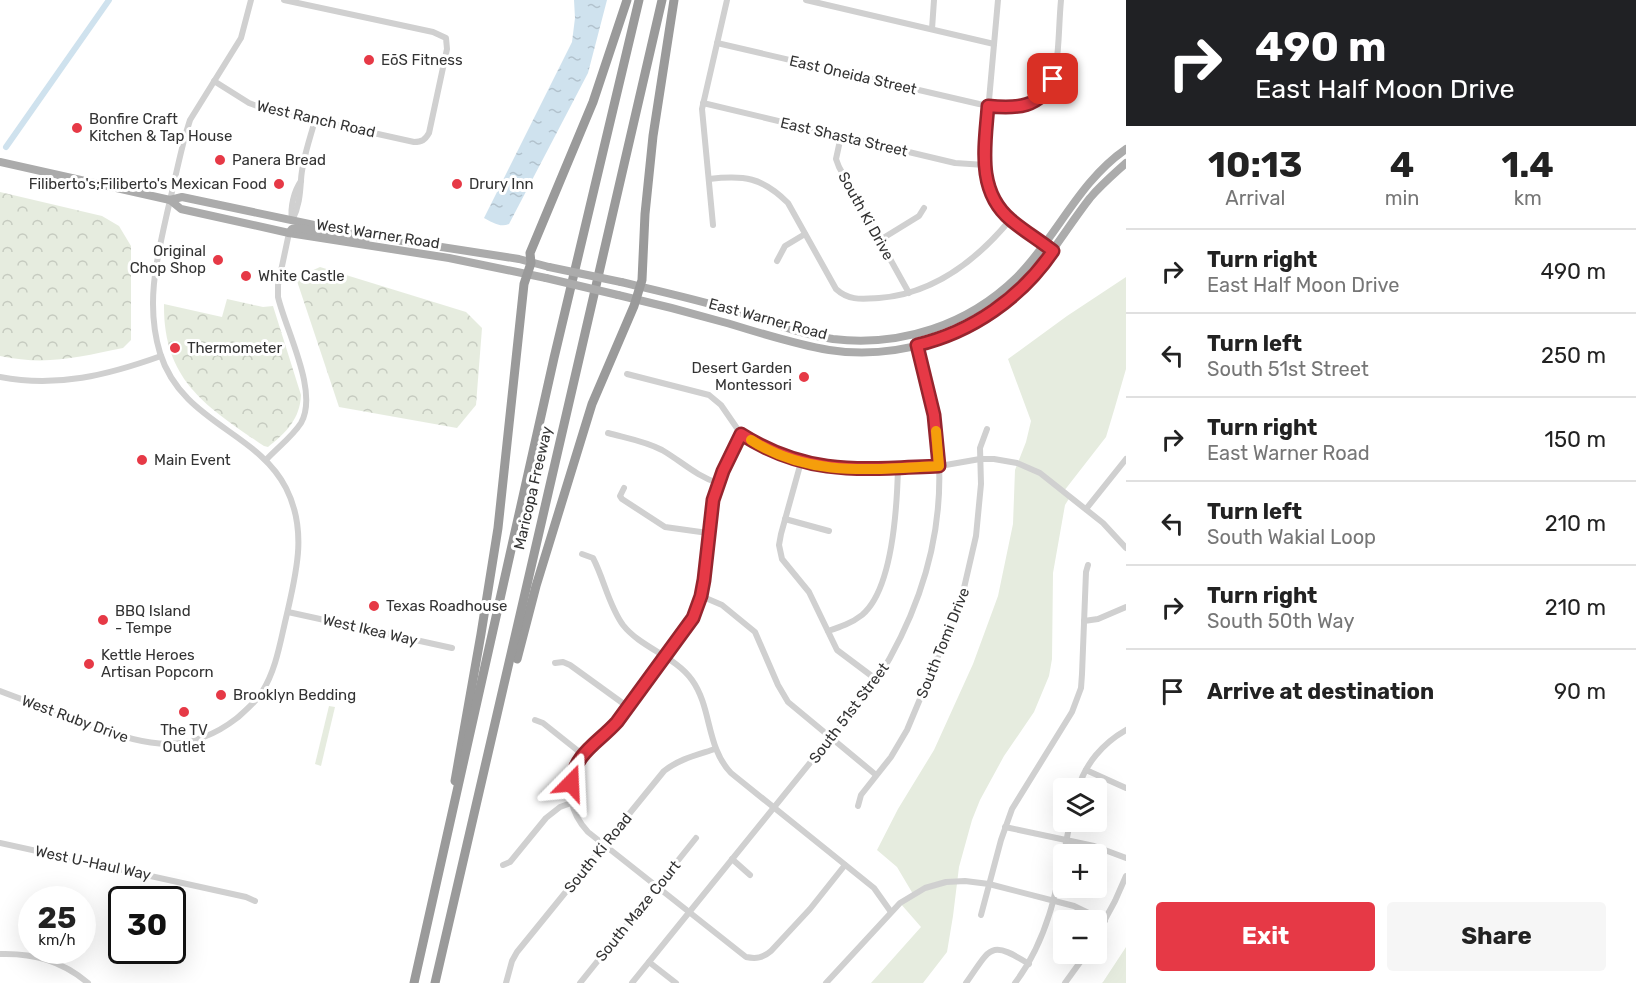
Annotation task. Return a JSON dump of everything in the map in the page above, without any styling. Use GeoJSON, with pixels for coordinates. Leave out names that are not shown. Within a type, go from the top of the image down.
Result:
{"type":"FeatureCollection","features":[{"type":"Feature","properties":{"kind":"highway"},"geometry":{"type":"LineString","coordinates":[[452,820],[457,765],[498,528],[524,284],[531,263],[530,253],[589,112],[627,0]]}},
{"type":"Feature","properties":{"kind":"highway","name":"Maricopa Freeway"},"geometry":{"type":"LineString","coordinates":[[414,983],[554,358],[639,0]]}},
{"type":"Feature","properties":{"kind":"highway","name":"Maricopa Freeway"},"geometry":{"type":"LineString","coordinates":[[435,983],[662,0]]}},
{"type":"Feature","properties":{"kind":"highway"},"geometry":{"type":"LineString","coordinates":[[487,761],[496,746],[536,586],[592,404],[640,287],[653,136],[674,0]]}},
{"type":"Feature","properties":{"kind":"main road","name":"East Warner Road"},"geometry":{"type":"LineString","coordinates":[[585,274],[699,300],[821,336],[882,340],[914,335],[949,324],[978,308],[1018,276],[1081,192],[1104,167],[1126,150]]}},
{"type":"Feature","properties":{"kind":"main road","name":"West Warner Road"},"geometry":{"type":"LineString","coordinates":[[0,162],[170,201],[181,209],[289,233],[448,258],[584,287]]}},
{"type":"Feature","properties":{"kind":"main road","name":"East Warner Road"},"geometry":{"type":"LineString","coordinates":[[584,287],[819,348],[861,352],[884,351],[917,345],[953,334],[985,317],[1025,285],[1091,198],[1126,163]]}},
{"type":"Feature","properties":{"kind":"main road"},"geometry":{"type":"LineString","coordinates":[[1081,192],[1091,198]]}},
{"type":"Feature","properties":{"kind":"main road","name":"West Warner Road"},"geometry":{"type":"LineString","coordinates":[[170,201],[182,197],[369,236],[585,274]]}},
{"type":"Feature","properties":{"kind":"main road"},"geometry":{"type":"LineString","coordinates":[[289,233],[292,229],[299,228],[364,240],[369,236]]}},
{"type":"Feature","properties":{"kind":"main road"},"geometry":{"type":"LineString","coordinates":[[819,348],[821,336]]}},
{"type":"Feature","properties":{"kind":"street","name":"West Ruby Drive"},"geometry":{"type":"LineString","coordinates":[[0,691],[124,738],[156,744],[180,743],[204,737],[226,726],[249,708],[262,693],[271,675],[288,612],[299,557],[297,518],[286,487],[266,460],[201,413],[178,386],[161,356],[153,320],[152,294],[155,268],[188,126],[241,38],[251,0]]}},
{"type":"Feature","properties":{"kind":"street","name":"West Ranch Road"},"geometry":{"type":"LineString","coordinates":[[214,81],[258,107],[414,141],[423,141],[429,133],[447,49],[446,38],[433,32],[284,0]]}},
{"type":"Feature","properties":{"kind":"street"},"geometry":{"type":"LineString","coordinates":[[713,225],[702,117],[703,103],[727,0]]}},
{"type":"Feature","properties":{"kind":"street"},"geometry":{"type":"LineString","coordinates":[[806,0],[994,44]]}},
{"type":"Feature","properties":{"kind":"street"},"geometry":{"type":"LineString","coordinates":[[932,29],[934,0]]}},
{"type":"Feature","properties":{"kind":"street"},"geometry":{"type":"LineString","coordinates":[[998,0],[988,106],[985,165],[988,187],[992,197],[1010,220],[1053,251]]}},
{"type":"Feature","properties":{"kind":"street","name":"East Oneida Street"},"geometry":{"type":"LineString","coordinates":[[717,43],[988,106],[1029,104],[1036,101],[1048,89],[1054,69],[1061,0]]}},
{"type":"Feature","properties":{"kind":"street","name":"East Shasta Street"},"geometry":{"type":"LineString","coordinates":[[703,103],[956,163],[985,165]]}},
{"type":"Feature","properties":{"kind":"street"},"geometry":{"type":"LineString","coordinates":[[292,221],[291,212],[296,188],[301,180],[315,120]]}},
{"type":"Feature","properties":{"kind":"street","name":"South Ki Drive"},"geometry":{"type":"LineString","coordinates":[[841,136],[837,159],[839,167],[909,293]]}},
{"type":"Feature","properties":{"kind":"street"},"geometry":{"type":"LineString","coordinates":[[709,179],[733,176],[748,178],[763,183],[777,192],[788,203],[836,289],[844,296],[853,299],[909,293],[939,281],[969,262],[988,246],[1010,220]]}},
{"type":"Feature","properties":{"kind":"street"},"geometry":{"type":"LineString","coordinates":[[880,240],[919,216],[924,208]]}},
{"type":"Feature","properties":{"kind":"street"},"geometry":{"type":"LineString","coordinates":[[266,460],[296,429],[304,416],[306,407],[306,387],[278,297],[278,285],[289,233]]}},
{"type":"Feature","properties":{"kind":"street"},"geometry":{"type":"LineString","coordinates":[[777,261],[785,246],[805,234]]}},
{"type":"Feature","properties":{"kind":"street","name":"South 51st Street"},"geometry":{"type":"LineString","coordinates":[[632,983],[876,680],[908,626],[922,589],[936,532],[939,466],[934,415],[914,335]]}},
{"type":"Feature","properties":{"kind":"street"},"geometry":{"type":"LineString","coordinates":[[0,377],[48,382],[83,379],[116,372],[161,356]]}},
{"type":"Feature","properties":{"kind":"street"},"geometry":{"type":"LineString","coordinates":[[627,374],[709,395],[721,405],[741,434],[765,448],[801,462],[842,470],[939,466],[980,459],[1008,461],[1029,467],[1040,473],[1103,523],[1126,548]]}},
{"type":"Feature","properties":{"kind":"street","name":"South Tomi Drive"},"geometry":{"type":"LineString","coordinates":[[858,806],[861,795],[891,757],[906,730],[962,601],[976,536],[981,484],[980,448],[987,429]]}},
{"type":"Feature","properties":{"kind":"street"},"geometry":{"type":"LineString","coordinates":[[608,433],[651,445],[696,474],[717,483]]}},
{"type":"Feature","properties":{"kind":"street"},"geometry":{"type":"LineString","coordinates":[[741,434],[717,483],[708,533],[701,596],[693,618],[606,734],[582,754],[572,774],[571,804],[581,824],[746,957],[755,959],[771,951],[810,909],[845,865]]}},
{"type":"Feature","properties":{"kind":"street"},"geometry":{"type":"LineString","coordinates":[[1086,509],[1126,459]]}},
{"type":"Feature","properties":{"kind":"street"},"geometry":{"type":"LineString","coordinates":[[801,462],[779,545],[782,559],[809,592],[837,650],[876,680]]}},
{"type":"Feature","properties":{"kind":"street"},"geometry":{"type":"LineString","coordinates":[[828,631],[863,615],[872,604],[879,589],[895,522],[898,468]]}},
{"type":"Feature","properties":{"kind":"street"},"geometry":{"type":"LineString","coordinates":[[624,488],[620,496],[622,499],[654,522],[672,530],[708,533]]}},
{"type":"Feature","properties":{"kind":"street"},"geometry":{"type":"LineString","coordinates":[[785,519],[829,531]]}},
{"type":"Feature","properties":{"kind":"street"},"geometry":{"type":"LineString","coordinates":[[582,554],[592,558],[623,625],[683,670],[696,687],[715,749],[722,763],[731,773],[874,888],[891,912]]}},
{"type":"Feature","properties":{"kind":"street"},"geometry":{"type":"LineString","coordinates":[[981,915],[1012,809],[1077,701],[1082,674],[1083,621],[1088,565]]}},
{"type":"Feature","properties":{"kind":"street"},"geometry":{"type":"LineString","coordinates":[[701,596],[722,605],[755,632],[788,702],[876,775]]}},
{"type":"Feature","properties":{"kind":"street"},"geometry":{"type":"LineString","coordinates":[[1083,621],[1098,619],[1126,607]]}},
{"type":"Feature","properties":{"kind":"street","name":"West Ikea Way"},"geometry":{"type":"LineString","coordinates":[[288,612],[452,648]]}},
{"type":"Feature","properties":{"kind":"street"},"geometry":{"type":"LineString","coordinates":[[555,663],[563,662],[570,665],[628,707]]}},
{"type":"Feature","properties":{"kind":"street"},"geometry":{"type":"LineString","coordinates":[[535,720],[543,723],[582,754]]}},
{"type":"Feature","properties":{"kind":"street"},"geometry":{"type":"LineString","coordinates":[[1083,778],[1105,744],[1126,730]]}},
{"type":"Feature","properties":{"kind":"street","name":"South Ki Road"},"geometry":{"type":"LineString","coordinates":[[506,983],[517,952],[664,771],[685,758],[715,749]]}},
{"type":"Feature","properties":{"kind":"street"},"geometry":{"type":"LineString","coordinates":[[1086,770],[1126,788]]}},
{"type":"Feature","properties":{"kind":"street"},"geometry":{"type":"LineString","coordinates":[[503,865],[510,862],[552,812],[571,804]]}},
{"type":"Feature","properties":{"kind":"street"},"geometry":{"type":"LineString","coordinates":[[1005,827],[1094,846],[1126,858]]}},
{"type":"Feature","properties":{"kind":"street"},"geometry":{"type":"LineString","coordinates":[[1015,983],[1029,964],[1044,934],[1068,832]]}},
{"type":"Feature","properties":{"kind":"street","name":"South Maze Court"},"geometry":{"type":"LineString","coordinates":[[580,983],[696,838]]}},
{"type":"Feature","properties":{"kind":"street","name":"West U-Haul Way"},"geometry":{"type":"LineString","coordinates":[[0,843],[246,897],[255,901]]}},
{"type":"Feature","properties":{"kind":"street"},"geometry":{"type":"LineString","coordinates":[[732,860],[750,875]]}},
{"type":"Feature","properties":{"kind":"street"},"geometry":{"type":"LineString","coordinates":[[1107,917],[1126,876]]}},
{"type":"Feature","properties":{"kind":"street"},"geometry":{"type":"LineString","coordinates":[[826,983],[900,903],[925,888],[958,881],[989,884],[1082,910]]}},
{"type":"Feature","properties":{"kind":"street"},"geometry":{"type":"LineString","coordinates":[[966,983],[993,950],[1000,948],[1008,951],[1029,964]]}},
{"type":"Feature","properties":{"kind":"street"},"geometry":{"type":"LineString","coordinates":[[0,954],[28,955],[51,960],[70,969],[88,983]]}},
{"type":"Feature","properties":{"kind":"street"},"geometry":{"type":"LineString","coordinates":[[649,962],[676,983]]}},
{"type":"Feature","properties":{"kind":"street"},"geometry":{"type":"LineString","coordinates":[[1065,983],[1079,964]]}},
{"type":"Feature","properties":{"kind":"green space"},"geometry":{"type":"Polygon","coordinates":[[[0,192],[102,216],[119,226],[131,246],[131,340],[123,348],[48,360],[0,356],[0,192]]]}},
{"type":"Feature","properties":{"kind":"green space"},"geometry":{"type":"Polygon","coordinates":[[[320,267],[466,312],[482,328],[476,405],[457,428],[339,407],[296,278],[320,267]]]}},
{"type":"Feature","properties":{"kind":"green space"},"geometry":{"type":"Polygon","coordinates":[[[1126,277],[1126,369],[1115,407],[1106,437],[1064,491],[1070,497],[1065,505],[1053,573],[1052,659],[1049,676],[1034,712],[1004,756],[972,820],[959,867],[947,952],[923,983],[871,983],[921,927],[900,903],[913,894],[897,867],[877,850],[898,809],[934,750],[973,664],[998,596],[1013,524],[1015,470],[1031,421],[1008,359],[1126,277]]]}},
{"type":"Feature","properties":{"kind":"green space"},"geometry":{"type":"Polygon","coordinates":[[[227,299],[263,307],[273,306],[301,395],[298,411],[291,425],[268,447],[243,432],[207,404],[180,372],[171,353],[166,331],[164,304],[222,317],[227,299]]]}},
{"type":"Feature","properties":{"kind":"green space"},"geometry":{"type":"Polygon","coordinates":[[[329,706],[335,707],[321,766],[315,764],[329,706]]]}},
{"type":"Feature","properties":{"kind":"green space"},"geometry":{"type":"Polygon","coordinates":[[[1126,947],[1126,983],[1102,983],[1103,982],[1126,947]]]}},
{"type":"Feature","properties":{"kind":"water"},"geometry":{"type":"Polygon","coordinates":[[[574,0],[607,0],[588,73],[509,224],[496,224],[484,218],[572,42],[575,18],[574,0]]]}},
{"type":"Feature","properties":{"kind":"waterway"},"geometry":{"type":"LineString","coordinates":[[6,147],[109,0]]}},
{"type":"Feature","properties":{"kind":"slow traffic"},"geometry":{"type":"LineString","coordinates":[[751,440],[781,456],[812,465],[842,470],[939,466],[936,431]]}},
{"type":"Feature","properties":{"kind":"place","name":"EōS Fitness"},"geometry":{"type":"Point","coordinates":[369,60]}},
{"type":"Feature","properties":{"kind":"place","name":"Bonfire Craft Kitchen & Tap House"},"geometry":{"type":"Point","coordinates":[77,128]}},
{"type":"Feature","properties":{"kind":"place","name":"Panera Bread"},"geometry":{"type":"Point","coordinates":[220,160]}},
{"type":"Feature","properties":{"kind":"place","name":"Filiberto's;Filiberto's Mexican Food"},"geometry":{"type":"Point","coordinates":[279,184]}},
{"type":"Feature","properties":{"kind":"place","name":"Drury Inn"},"geometry":{"type":"Point","coordinates":[457,184]}},
{"type":"Feature","properties":{"kind":"place","name":"Original Chop Shop"},"geometry":{"type":"Point","coordinates":[218,260]}},
{"type":"Feature","properties":{"kind":"place","name":"White Castle"},"geometry":{"type":"Point","coordinates":[246,276]}},
{"type":"Feature","properties":{"kind":"place","name":"Thermometer"},"geometry":{"type":"Point","coordinates":[175,348]}},
{"type":"Feature","properties":{"kind":"place","name":"Desert Garden Montessori"},"geometry":{"type":"Point","coordinates":[804,377]}},
{"type":"Feature","properties":{"kind":"place","name":"Main Event"},"geometry":{"type":"Point","coordinates":[142,460]}},
{"type":"Feature","properties":{"kind":"place","name":"Texas Roadhouse"},"geometry":{"type":"Point","coordinates":[374,606]}},
{"type":"Feature","properties":{"kind":"place","name":"BBQ Island - Tempe"},"geometry":{"type":"Point","coordinates":[103,620]}},
{"type":"Feature","properties":{"kind":"place","name":"Kettle Heroes Artisan Popcorn"},"geometry":{"type":"Point","coordinates":[89,664]}},
{"type":"Feature","properties":{"kind":"place","name":"Brooklyn Bedding"},"geometry":{"type":"Point","coordinates":[221,695]}},
{"type":"Feature","properties":{"kind":"place","name":"The TV Outlet"},"geometry":{"type":"Point","coordinates":[184,712]}},
{"type":"Feature","properties":{"kind":"route"},"geometry":{"type":"LineString","coordinates":[[571,783],[572,774],[582,754],[617,722],[693,618],[704,580],[710,515],[717,483],[741,434],[781,456],[812,465],[842,470],[939,466],[934,415],[917,345],[953,334],[985,317],[1025,285],[1053,251],[1010,220],[999,207],[988,187],[984,156],[988,106],[1029,104],[1042,96],[1053,79]]}}]}
